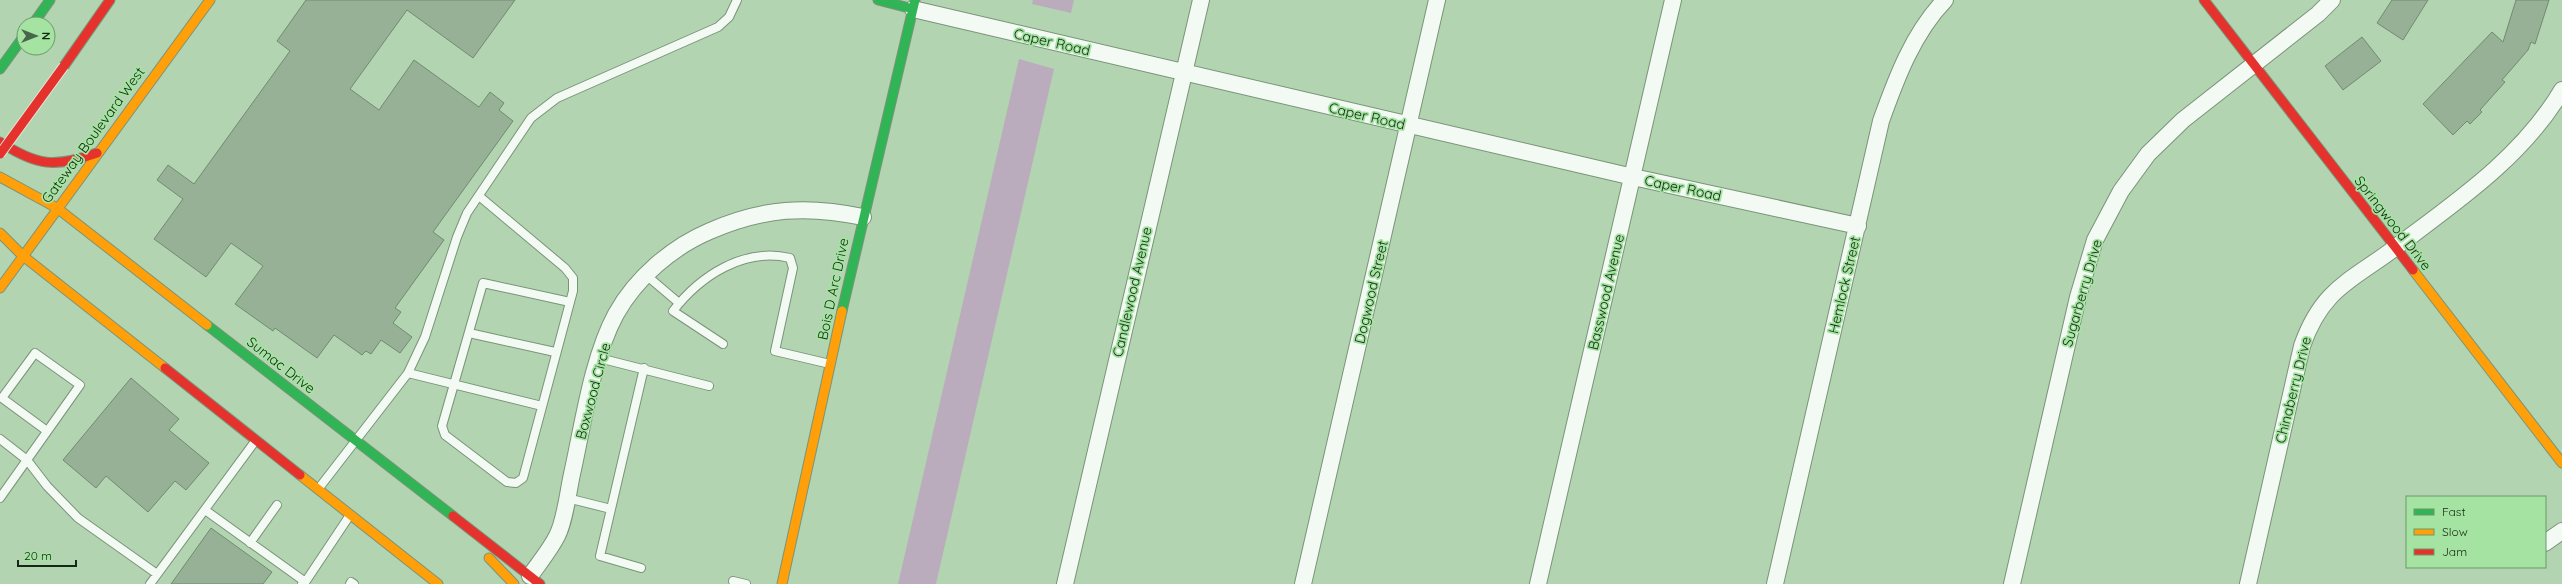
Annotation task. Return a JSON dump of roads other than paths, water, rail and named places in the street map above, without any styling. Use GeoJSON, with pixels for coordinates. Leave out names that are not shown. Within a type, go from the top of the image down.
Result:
{"type":"FeatureCollection","features":[{"type":"Feature","properties":{"kind":"main road"},"geometry":{"type":"LineString","coordinates":[[39,16],[50,0]]}},
{"type":"Feature","properties":{"kind":"main road"},"geometry":{"type":"LineString","coordinates":[[0,154],[110,0]]}},
{"type":"Feature","properties":{"kind":"main road","name":"Gateway Boulevard West"},"geometry":{"type":"LineString","coordinates":[[0,288],[210,0]]}},
{"type":"Feature","properties":{"kind":"main road","name":"Caper Road"},"geometry":{"type":"LineString","coordinates":[[878,0],[914,4]]}},
{"type":"Feature","properties":{"kind":"main road","name":"Springwood Drive"},"geometry":{"type":"LineString","coordinates":[[2204,0],[2562,463]]}},
{"type":"Feature","properties":{"kind":"main road","name":"Bois D Arc Drive"},"geometry":{"type":"LineString","coordinates":[[782,584],[863,217],[914,4]]}},
{"type":"Feature","properties":{"kind":"main road"},"geometry":{"type":"LineString","coordinates":[[0,69],[16,47]]}},
{"type":"Feature","properties":{"kind":"main road"},"geometry":{"type":"LineString","coordinates":[[0,142],[24,158],[48,165],[70,164],[97,153]]}},
{"type":"Feature","properties":{"kind":"main road","name":"Sumac Drive"},"geometry":{"type":"LineString","coordinates":[[0,177],[57,208],[535,580]]}},
{"type":"Feature","properties":{"kind":"main road"},"geometry":{"type":"LineString","coordinates":[[0,234],[24,256],[319,488],[438,584]]}},
{"type":"Feature","properties":{"kind":"main road"},"geometry":{"type":"LineString","coordinates":[[439,505],[514,584]]}},
{"type":"Feature","properties":{"kind":"street","name":"Candlewood Avenue"},"geometry":{"type":"LineString","coordinates":[[1065,584],[1201,0]]}},
{"type":"Feature","properties":{"kind":"street","name":"Dogwood Street"},"geometry":{"type":"LineString","coordinates":[[1303,584],[1437,0]]}},
{"type":"Feature","properties":{"kind":"street","name":"Basswood Avenue"},"geometry":{"type":"LineString","coordinates":[[1538,584],[1673,0]]}},
{"type":"Feature","properties":{"kind":"street","name":"Hemlock Street"},"geometry":{"type":"LineString","coordinates":[[1775,584],[1882,121],[1895,81],[1916,40],[1946,0]]}},
{"type":"Feature","properties":{"kind":"street","name":"Sugarberry Drive"},"geometry":{"type":"LineString","coordinates":[[2012,584],[2078,297],[2095,240],[2121,190],[2148,154],[2183,120],[2318,14],[2332,0]]}},
{"type":"Feature","properties":{"kind":"street","name":"Caper Road"},"geometry":{"type":"LineString","coordinates":[[914,4],[1183,73],[1633,177],[1858,226]]}},
{"type":"Feature","properties":{"kind":"street","name":"Chinaberry Drive"},"geometry":{"type":"LineString","coordinates":[[2248,584],[2302,346],[2310,322],[2325,301],[2339,287],[2395,248],[2453,204],[2523,143],[2562,90]]}},
{"type":"Feature","properties":{"kind":"street","name":"Boxwood Circle"},"geometry":{"type":"LineString","coordinates":[[535,580],[558,535],[599,358],[616,314],[646,275],[666,257],[698,236],[733,220],[765,212],[798,209],[831,210],[863,217]]}},
{"type":"Feature","properties":{"kind":"street"},"geometry":{"type":"LineString","coordinates":[[2546,542],[2562,531]]}},
{"type":"Feature","properties":{"kind":"lane"},"geometry":{"type":"LineString","coordinates":[[319,488],[357,442],[408,373],[425,337],[457,237],[467,213],[531,118],[557,98],[718,27],[729,17],[737,0]]}},
{"type":"Feature","properties":{"kind":"lane"},"geometry":{"type":"LineString","coordinates":[[479,196],[565,268],[573,278],[570,302],[555,352],[523,478],[516,483],[507,482],[445,435],[442,426],[483,283],[570,302]]}},
{"type":"Feature","properties":{"kind":"lane"},"geometry":{"type":"LineString","coordinates":[[723,344],[673,311],[687,293],[723,267],[735,261],[776,255],[790,258],[793,268],[775,351],[830,364]]}},
{"type":"Feature","properties":{"kind":"lane"},"geometry":{"type":"LineString","coordinates":[[646,275],[679,303]]}},
{"type":"Feature","properties":{"kind":"lane"},"geometry":{"type":"LineString","coordinates":[[469,333],[555,352]]}},
{"type":"Feature","properties":{"kind":"lane"},"geometry":{"type":"LineString","coordinates":[[0,498],[80,385],[35,353],[2,398],[47,431]]}},
{"type":"Feature","properties":{"kind":"lane"},"geometry":{"type":"LineString","coordinates":[[599,358],[644,368],[709,386]]}},
{"type":"Feature","properties":{"kind":"lane"},"geometry":{"type":"LineString","coordinates":[[641,568],[600,556],[644,368]]}},
{"type":"Feature","properties":{"kind":"lane"},"geometry":{"type":"LineString","coordinates":[[408,373],[542,406]]}},
{"type":"Feature","properties":{"kind":"lane"},"geometry":{"type":"LineString","coordinates":[[0,439],[27,460],[47,486],[78,518],[157,574]]}},
{"type":"Feature","properties":{"kind":"lane"},"geometry":{"type":"LineString","coordinates":[[150,584],[256,439]]}},
{"type":"Feature","properties":{"kind":"lane"},"geometry":{"type":"LineString","coordinates":[[567,498],[611,508]]}},
{"type":"Feature","properties":{"kind":"lane"},"geometry":{"type":"LineString","coordinates":[[250,543],[277,505]]}},
{"type":"Feature","properties":{"kind":"lane"},"geometry":{"type":"LineString","coordinates":[[205,510],[303,583],[350,514]]}},
{"type":"Feature","properties":{"kind":"lane"},"geometry":{"type":"LineString","coordinates":[[733,581],[746,584]]}},
{"type":"Feature","properties":{"kind":"lane"},"geometry":{"type":"LineString","coordinates":[[350,584],[351,582],[354,584]]}}]}
